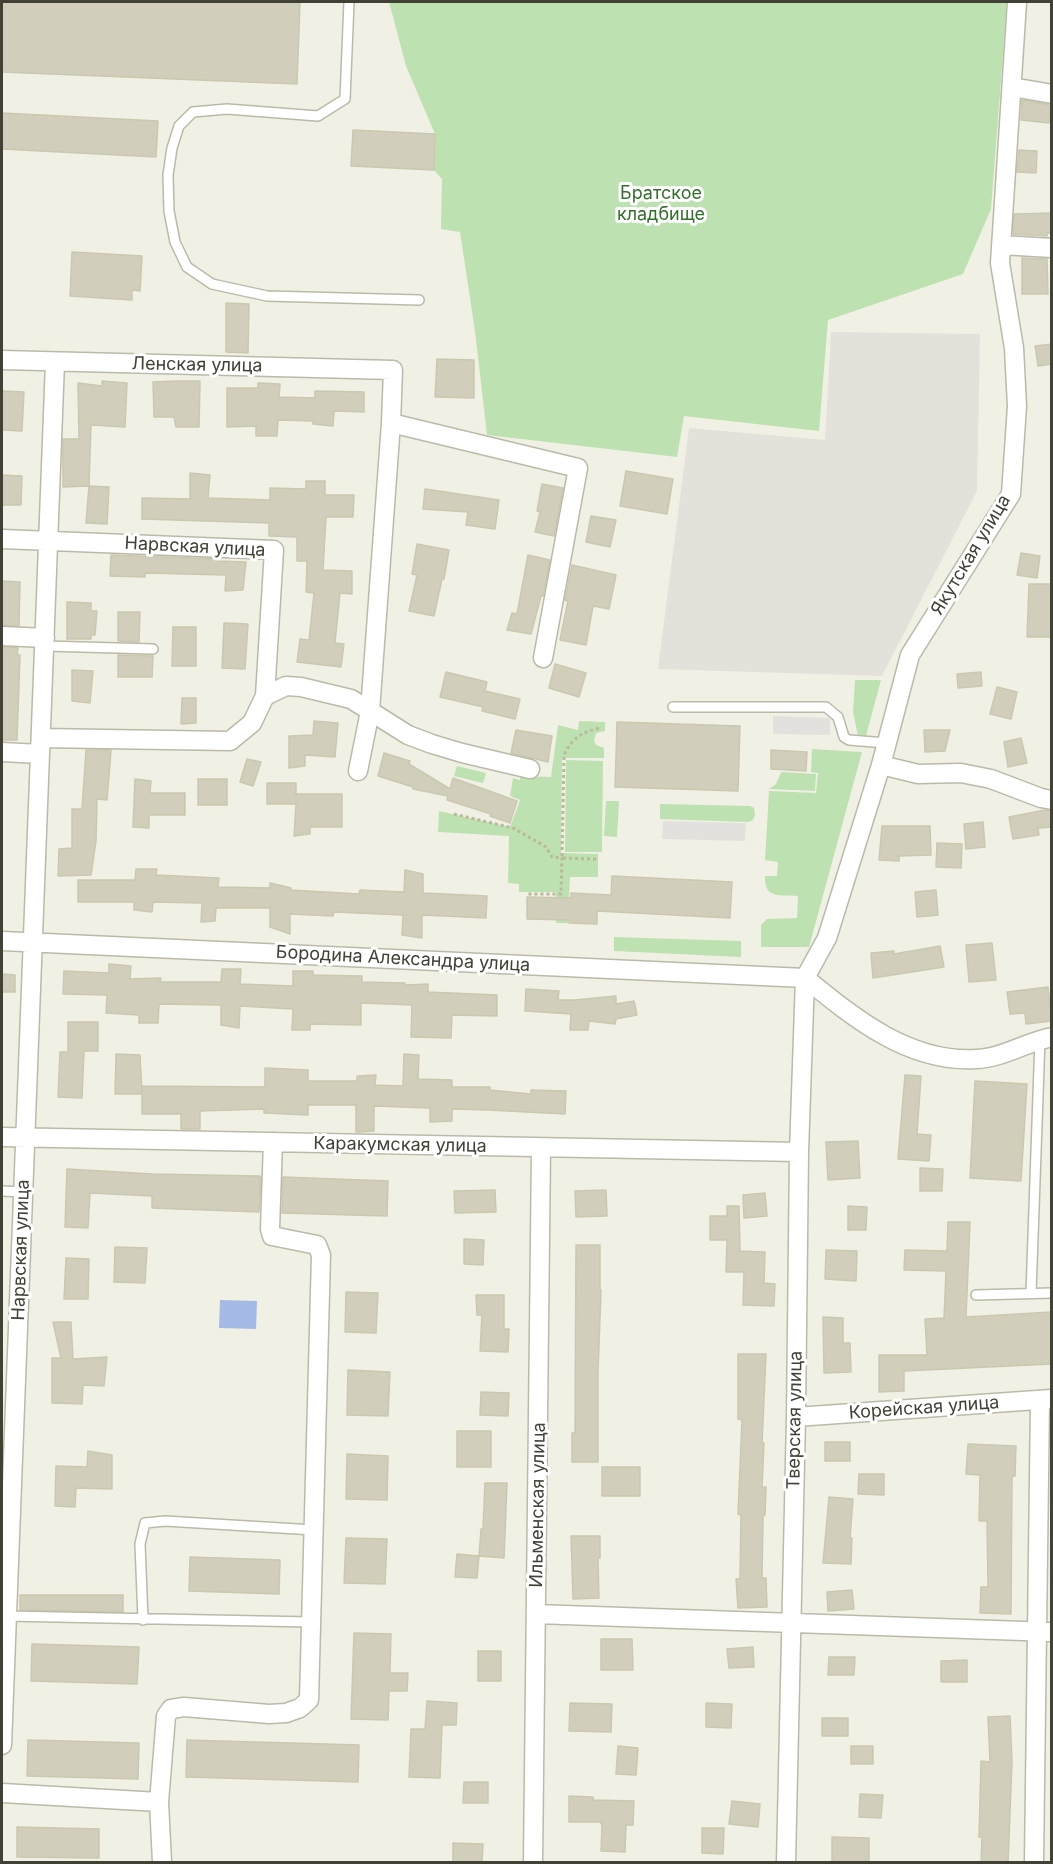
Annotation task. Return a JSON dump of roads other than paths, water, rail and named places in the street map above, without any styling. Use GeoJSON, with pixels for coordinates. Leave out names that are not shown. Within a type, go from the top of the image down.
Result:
{"type":"FeatureCollection","features":[{"type":"Feature","properties":{"kind":"street","name":"Якутская улица"},"geometry":{"type":"LineString","coordinates":[[805,978],[827,938],[881,765],[910,655],[1011,494],[1017,406],[1014,348],[1000,263],[1017,2]]}},
{"type":"Feature","properties":{"kind":"street"},"geometry":{"type":"LineString","coordinates":[[1012,87],[1052,94]]}},
{"type":"Feature","properties":{"kind":"street"},"geometry":{"type":"LineString","coordinates":[[1001,245],[1052,248]]}},
{"type":"Feature","properties":{"kind":"street","name":"Ленская улица"},"geometry":{"type":"LineString","coordinates":[[2,360],[393,370],[391,423]]}},
{"type":"Feature","properties":{"kind":"street","name":"Нарвская улица"},"geometry":{"type":"LineString","coordinates":[[2,1745],[56,362]]}},
{"type":"Feature","properties":{"kind":"street"},"geometry":{"type":"LineString","coordinates":[[358,771],[370,711],[391,423],[578,468],[543,658]]}},
{"type":"Feature","properties":{"kind":"street","name":"Нарвская улица"},"geometry":{"type":"LineString","coordinates":[[2,539],[274,550],[265,696],[252,723],[230,741],[40,746],[2,752]]}},
{"type":"Feature","properties":{"kind":"street"},"geometry":{"type":"LineString","coordinates":[[2,636],[45,642]]}},
{"type":"Feature","properties":{"kind":"street"},"geometry":{"type":"LineString","coordinates":[[265,696],[286,686],[302,687],[351,699],[408,735],[432,744],[530,769]]}},
{"type":"Feature","properties":{"kind":"street"},"geometry":{"type":"LineString","coordinates":[[881,765],[918,774],[961,773],[991,779],[1052,800]]}},
{"type":"Feature","properties":{"kind":"street","name":"Бородина Александра улица"},"geometry":{"type":"LineString","coordinates":[[2,940],[805,978]]}},
{"type":"Feature","properties":{"kind":"street"},"geometry":{"type":"LineString","coordinates":[[805,978],[875,1031],[911,1049],[946,1058],[977,1060],[1001,1055],[1046,1039]]}},
{"type":"Feature","properties":{"kind":"street","name":"Тверская улица"},"geometry":{"type":"LineString","coordinates":[[786,1863],[796,1417],[799,1152],[805,978]]}},
{"type":"Feature","properties":{"kind":"street","name":"Каракумская улица"},"geometry":{"type":"LineString","coordinates":[[2,1137],[799,1152]]}},
{"type":"Feature","properties":{"kind":"street"},"geometry":{"type":"LineString","coordinates":[[162,1863],[159,1802],[166,1716],[171,1709],[184,1707],[268,1714],[286,1713],[300,1708],[309,1700],[321,1255],[317,1245],[272,1236],[270,1229],[273,1142]]}},
{"type":"Feature","properties":{"kind":"street","name":"Ильменская улица"},"geometry":{"type":"LineString","coordinates":[[533,1863],[541,1148]]}},
{"type":"Feature","properties":{"kind":"street"},"geometry":{"type":"LineString","coordinates":[[1034,1863],[1044,1632],[1046,1400]]}},
{"type":"Feature","properties":{"kind":"street","name":"Корейская улица"},"geometry":{"type":"LineString","coordinates":[[796,1417],[1046,1400]]}},
{"type":"Feature","properties":{"kind":"street"},"geometry":{"type":"LineString","coordinates":[[536,1614],[1044,1632]]}},
{"type":"Feature","properties":{"kind":"street"},"geometry":{"type":"LineString","coordinates":[[2,1793],[159,1802]]}},
{"type":"Feature","properties":{"kind":"lane"},"geometry":{"type":"LineString","coordinates":[[349,2],[345,99],[318,116],[227,109],[193,112],[179,126],[172,148],[168,175],[169,211],[175,242],[187,267],[212,284],[267,296],[419,300]]}},
{"type":"Feature","properties":{"kind":"lane"},"geometry":{"type":"LineString","coordinates":[[45,642],[153,649]]}},
{"type":"Feature","properties":{"kind":"lane"},"geometry":{"type":"LineString","coordinates":[[673,707],[826,707],[838,717],[844,737],[849,740],[886,743]]}},
{"type":"Feature","properties":{"kind":"lane"},"geometry":{"type":"LineString","coordinates":[[1031,1293],[1046,1039]]}},
{"type":"Feature","properties":{"kind":"lane"},"geometry":{"type":"LineString","coordinates":[[2,1191],[23,1192]]}},
{"type":"Feature","properties":{"kind":"lane"},"geometry":{"type":"LineString","coordinates":[[976,1294],[1052,1293]]}},
{"type":"Feature","properties":{"kind":"lane"},"geometry":{"type":"LineString","coordinates":[[143,1620],[140,1544],[145,1523],[165,1521],[314,1530]]}},
{"type":"Feature","properties":{"kind":"lane"},"geometry":{"type":"LineString","coordinates":[[6,1616],[311,1622]]}},
{"type":"Feature","properties":{"kind":"water"},"geometry":{"type":"Polygon","coordinates":[[[220,1300],[257,1301],[256,1329],[219,1328],[220,1300]]]}},
{"type":"Feature","properties":{"kind":"park label","name":"Братское кладбище"},"geometry":{"type":"Point","coordinates":[661,204]}}]}
